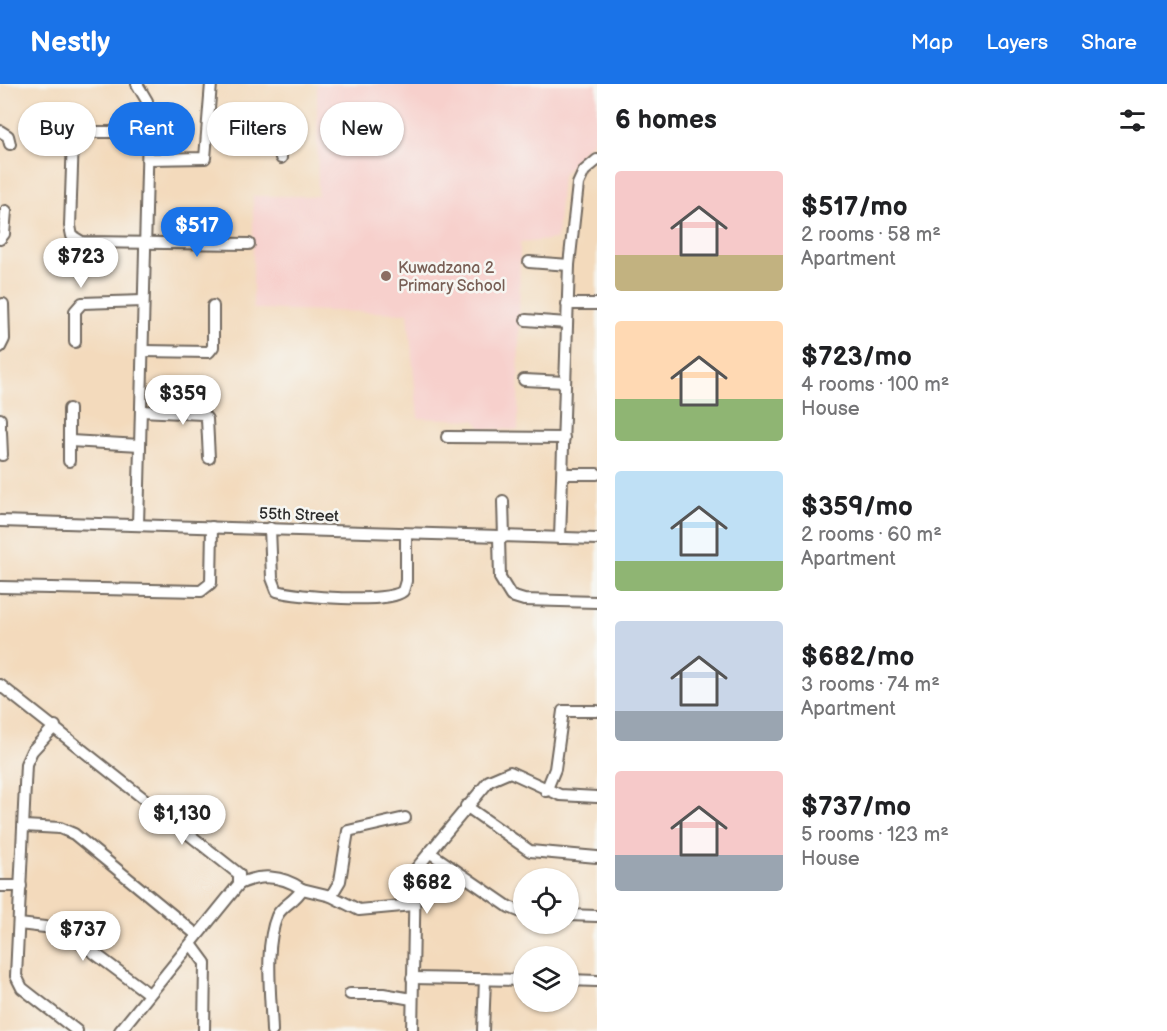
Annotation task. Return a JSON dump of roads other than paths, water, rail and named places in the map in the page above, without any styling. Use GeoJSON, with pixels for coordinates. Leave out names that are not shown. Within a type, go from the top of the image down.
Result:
{"type":"FeatureCollection","features":[{"type":"Feature","properties":{"kind":"street"},"geometry":{"type":"LineString","coordinates":[[137,84],[147,102]]}},
{"type":"Feature","properties":{"kind":"street"},"geometry":{"type":"LineString","coordinates":[[211,84],[211,102]]}},
{"type":"Feature","properties":{"kind":"street"},"geometry":{"type":"LineString","coordinates":[[0,131],[8,136],[10,144]]}},
{"type":"Feature","properties":{"kind":"street"},"geometry":{"type":"LineString","coordinates":[[108,132],[83,132],[73,138],[70,226],[72,236],[82,242],[249,244]]}},
{"type":"Feature","properties":{"kind":"street"},"geometry":{"type":"LineString","coordinates":[[138,525],[148,159],[203,160],[207,147]]}},
{"type":"Feature","properties":{"kind":"street"},"geometry":{"type":"LineString","coordinates":[[560,538],[568,265],[578,184],[584,171],[597,160]]}},
{"type":"Feature","properties":{"kind":"street"},"geometry":{"type":"LineString","coordinates":[[0,239],[4,234],[6,211]]}},
{"type":"Feature","properties":{"kind":"street"},"geometry":{"type":"LineString","coordinates":[[529,262],[568,265]]}},
{"type":"Feature","properties":{"kind":"street"},"geometry":{"type":"LineString","coordinates":[[75,342],[75,311],[82,303],[143,301]]}},
{"type":"Feature","properties":{"kind":"street"},"geometry":{"type":"LineString","coordinates":[[0,347],[4,339],[3,304]]}},
{"type":"Feature","properties":{"kind":"street"},"geometry":{"type":"LineString","coordinates":[[567,304],[597,304]]}},
{"type":"Feature","properties":{"kind":"street"},"geometry":{"type":"LineString","coordinates":[[143,351],[209,352],[213,346],[213,306]]}},
{"type":"Feature","properties":{"kind":"street"},"geometry":{"type":"LineString","coordinates":[[526,320],[567,323]]}},
{"type":"Feature","properties":{"kind":"street"},"geometry":{"type":"LineString","coordinates":[[524,380],[565,382]]}},
{"type":"Feature","properties":{"kind":"street"},"geometry":{"type":"LineString","coordinates":[[69,409],[69,461]]}},
{"type":"Feature","properties":{"kind":"street"},"geometry":{"type":"LineString","coordinates":[[141,411],[203,414],[207,419],[208,458]]}},
{"type":"Feature","properties":{"kind":"street"},"geometry":{"type":"LineString","coordinates":[[0,419],[2,455]]}},
{"type":"Feature","properties":{"kind":"street"},"geometry":{"type":"LineString","coordinates":[[447,437],[564,438]]}},
{"type":"Feature","properties":{"kind":"street"},"geometry":{"type":"LineString","coordinates":[[70,441],[140,445]]}},
{"type":"Feature","properties":{"kind":"street"},"geometry":{"type":"LineString","coordinates":[[563,474],[597,474]]}},
{"type":"Feature","properties":{"kind":"street"},"geometry":{"type":"LineString","coordinates":[[503,501],[500,578],[511,596],[524,600],[597,602]]}},
{"type":"Feature","properties":{"kind":"street","name":"55th Street"},"geometry":{"type":"LineString","coordinates":[[0,521],[597,539]]}},
{"type":"Feature","properties":{"kind":"street"},"geometry":{"type":"LineString","coordinates":[[0,587],[201,591],[211,583],[212,527]]}},
{"type":"Feature","properties":{"kind":"street"},"geometry":{"type":"LineString","coordinates":[[270,528],[272,578],[277,591],[350,598],[392,596],[403,591],[406,581],[406,534]]}},
{"type":"Feature","properties":{"kind":"street"},"geometry":{"type":"LineString","coordinates":[[0,685],[236,870],[240,876],[239,884]]}},
{"type":"Feature","properties":{"kind":"street"},"geometry":{"type":"LineString","coordinates":[[546,791],[555,769],[563,711],[597,711]]}},
{"type":"Feature","properties":{"kind":"street"},"geometry":{"type":"LineString","coordinates":[[55,726],[28,757],[16,976],[18,984],[77,1031]]}},
{"type":"Feature","properties":{"kind":"street"},"geometry":{"type":"LineString","coordinates":[[412,1031],[415,870],[429,852],[489,781],[510,772],[546,791],[560,795],[597,796]]}},
{"type":"Feature","properties":{"kind":"street"},"geometry":{"type":"LineString","coordinates":[[466,807],[530,851],[597,857]]}},
{"type":"Feature","properties":{"kind":"street"},"geometry":{"type":"LineString","coordinates":[[331,896],[340,881],[348,831],[360,826],[380,825],[405,818]]}},
{"type":"Feature","properties":{"kind":"street"},"geometry":{"type":"LineString","coordinates":[[24,826],[60,828],[74,834],[194,940],[205,963],[204,1031]]}},
{"type":"Feature","properties":{"kind":"street"},"geometry":{"type":"LineString","coordinates":[[429,852],[513,909]]}},
{"type":"Feature","properties":{"kind":"street"},"geometry":{"type":"LineString","coordinates":[[120,1031],[239,884],[255,876],[291,881],[302,889],[331,896],[359,910],[413,905]]}},
{"type":"Feature","properties":{"kind":"street"},"geometry":{"type":"LineString","coordinates":[[0,886],[21,886]]}},
{"type":"Feature","properties":{"kind":"street"},"geometry":{"type":"LineString","coordinates":[[272,1031],[271,938],[278,913],[298,897],[302,889]]}},
{"type":"Feature","properties":{"kind":"street"},"geometry":{"type":"LineString","coordinates":[[579,915],[597,916]]}},
{"type":"Feature","properties":{"kind":"street"},"geometry":{"type":"LineString","coordinates":[[20,924],[62,929],[149,994]]}},
{"type":"Feature","properties":{"kind":"street"},"geometry":{"type":"LineString","coordinates":[[412,978],[513,980]]}},
{"type":"Feature","properties":{"kind":"street"},"geometry":{"type":"LineString","coordinates":[[483,1031],[485,980]]}},
{"type":"Feature","properties":{"kind":"street"},"geometry":{"type":"LineString","coordinates":[[579,980],[597,981]]}},
{"type":"Feature","properties":{"kind":"street"},"geometry":{"type":"LineString","coordinates":[[350,994],[383,994],[412,999]]}},
{"type":"Feature","properties":{"kind":"place","name":"Kuwadzana 2 Primary School"},"geometry":{"type":"Point","coordinates":[386,276]}}]}
